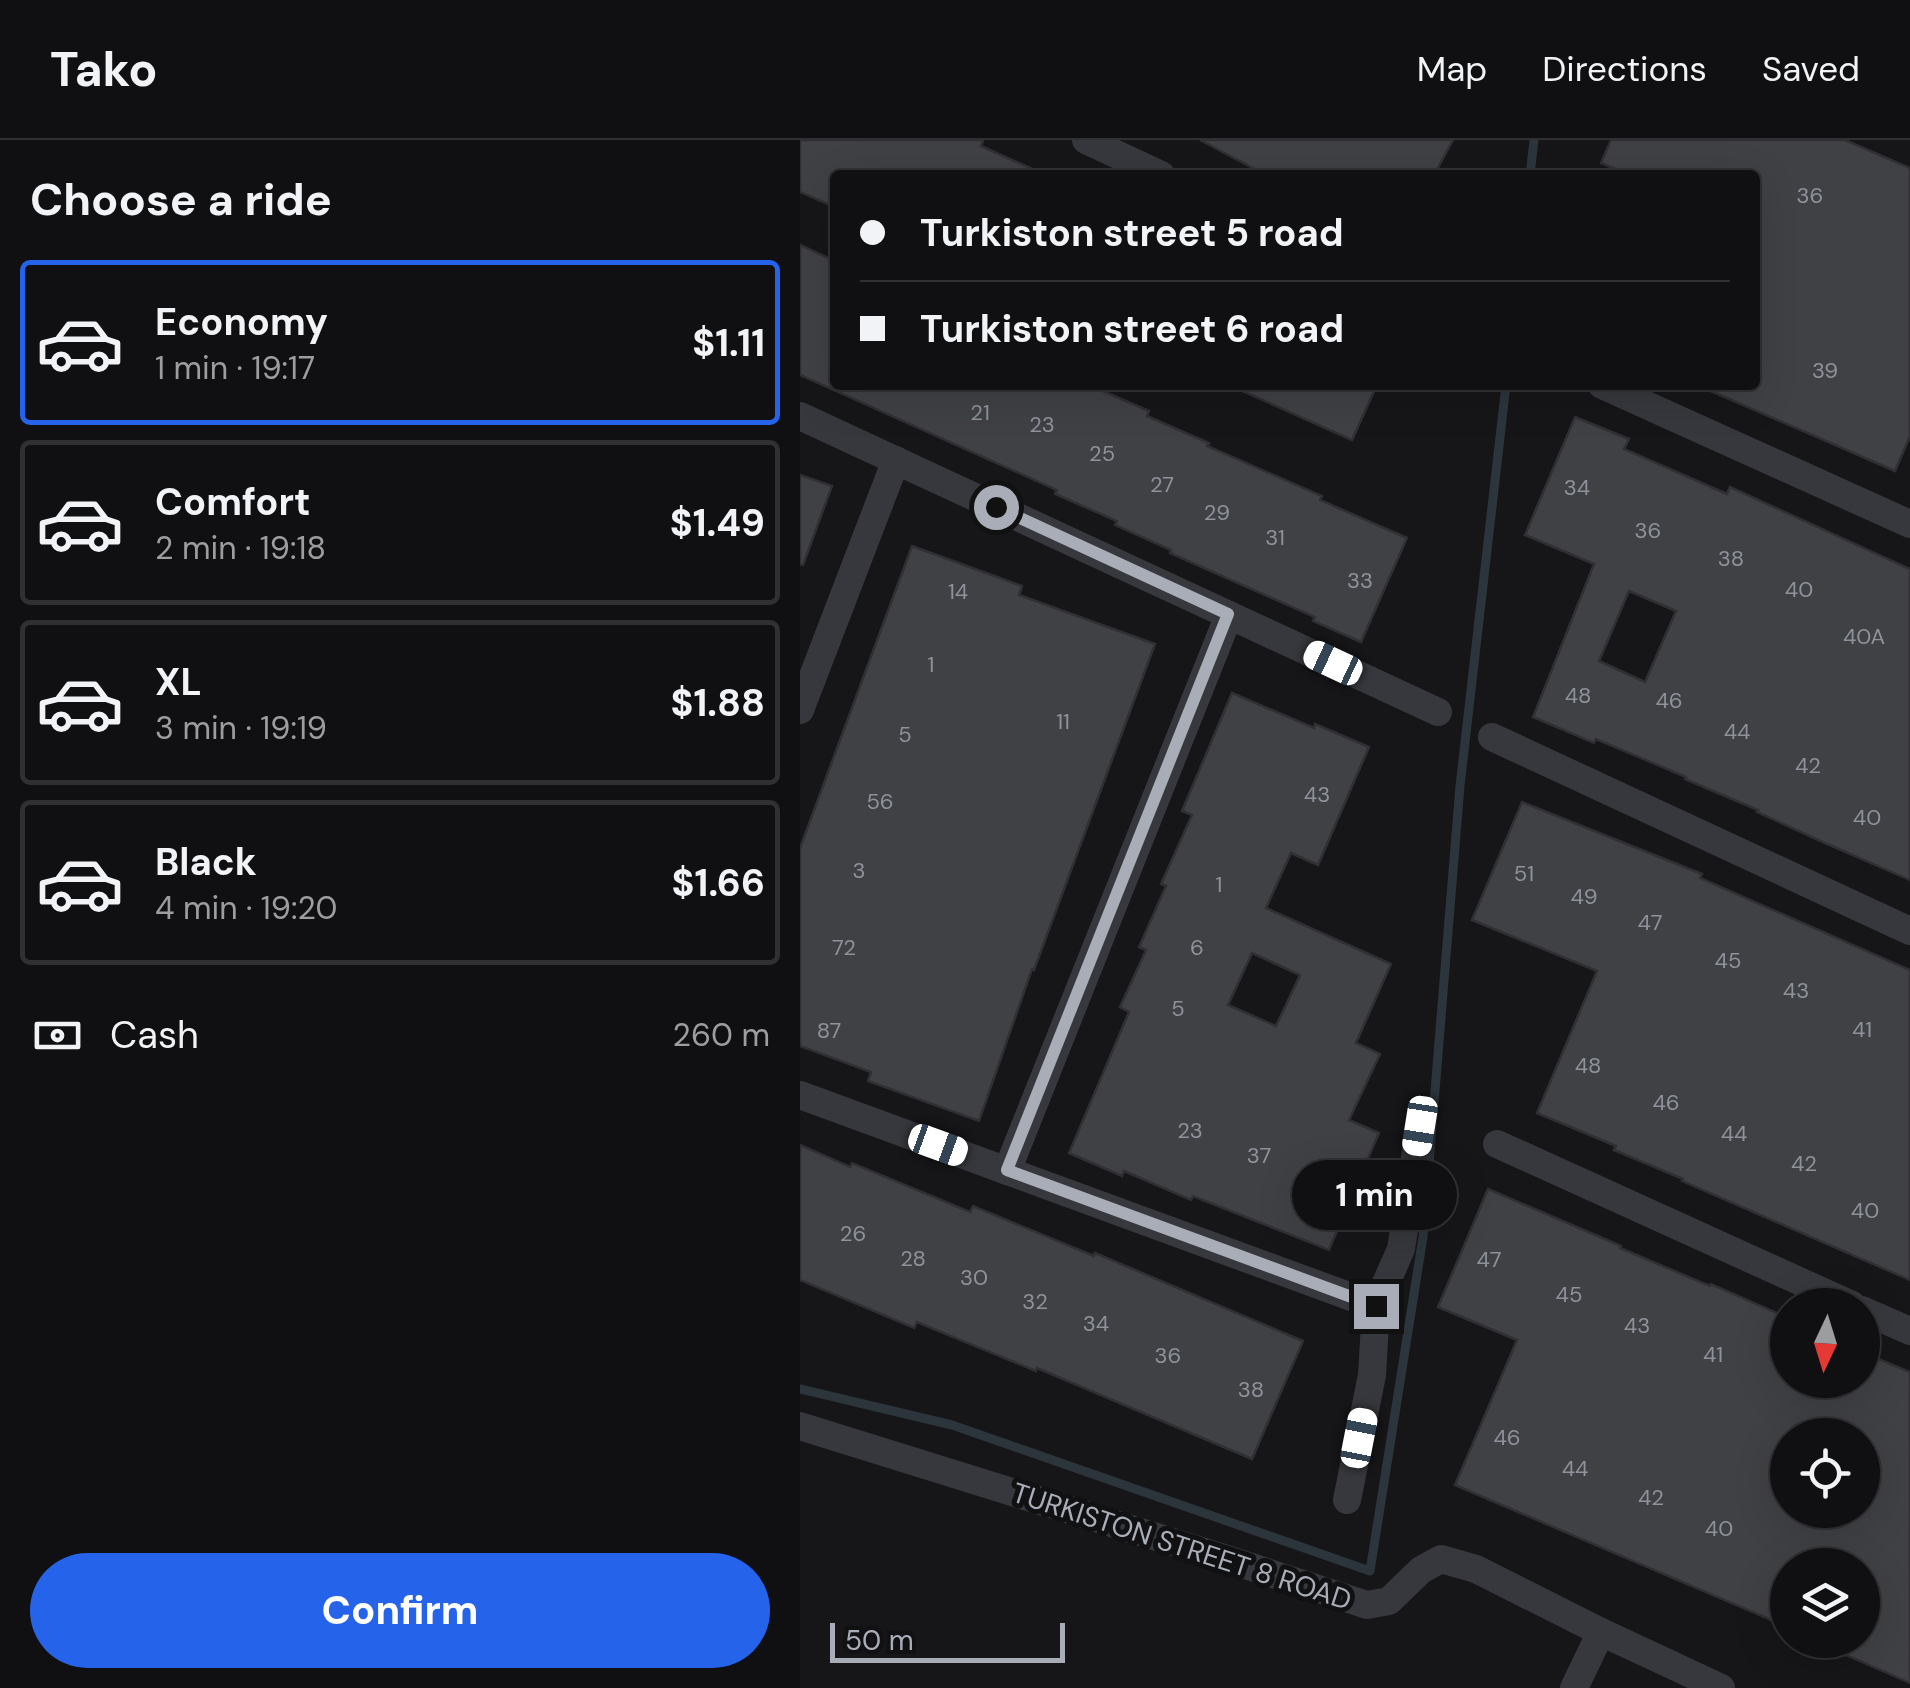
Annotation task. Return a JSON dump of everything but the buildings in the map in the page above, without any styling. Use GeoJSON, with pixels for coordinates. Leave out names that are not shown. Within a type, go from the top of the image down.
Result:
{"type":"FeatureCollection","features":[{"type":"Feature","properties":{"kind":"street"},"geometry":{"type":"LineString","coordinates":[[1086,140],[1150,170]]}},
{"type":"Feature","properties":{"kind":"street"},"geometry":{"type":"LineString","coordinates":[[1613,390],[1910,524]]}},
{"type":"Feature","properties":{"kind":"street"},"geometry":{"type":"LineString","coordinates":[[800,416],[1438,712]]}},
{"type":"Feature","properties":{"kind":"street"},"geometry":{"type":"LineString","coordinates":[[800,710],[896,460]]}},
{"type":"Feature","properties":{"kind":"street"},"geometry":{"type":"LineString","coordinates":[[1007,1170],[1228,614]]}},
{"type":"Feature","properties":{"kind":"street"},"geometry":{"type":"LineString","coordinates":[[1492,737],[1910,931]]}},
{"type":"Feature","properties":{"kind":"street"},"geometry":{"type":"LineString","coordinates":[[800,1095],[1376,1306]]}},
{"type":"Feature","properties":{"kind":"street"},"geometry":{"type":"LineString","coordinates":[[1347,1500],[1372,1376],[1376,1306],[1401,1249],[1420,1126]]}},
{"type":"Feature","properties":{"kind":"street"},"geometry":{"type":"LineString","coordinates":[[1497,1144],[1815,1288]]}},
{"type":"Feature","properties":{"kind":"street"},"geometry":{"type":"LineString","coordinates":[[1880,1318],[1910,1331]]}},
{"type":"Feature","properties":{"kind":"street","name":"TURKISTON STREET 8 ROAD"},"geometry":{"type":"LineString","coordinates":[[800,1426],[1367,1605],[1390,1602],[1421,1570],[1441,1559],[1476,1569],[1601,1632]]}},
{"type":"Feature","properties":{"kind":"street"},"geometry":{"type":"LineString","coordinates":[[1574,1688],[1601,1632],[1721,1688]]}},
{"type":"Feature","properties":{"kind":"waterway"},"geometry":{"type":"LineString","coordinates":[[1531,170],[1534,140]]}},
{"type":"Feature","properties":{"kind":"waterway"},"geometry":{"type":"LineString","coordinates":[[800,1389],[952,1425],[1370,1571],[1423,1237],[1460,786],[1505,390]]}},
{"type":"Feature","properties":{"kind":"route"},"geometry":{"type":"LineString","coordinates":[[996,507],[1228,614],[1007,1170],[1376,1306]]}}]}
